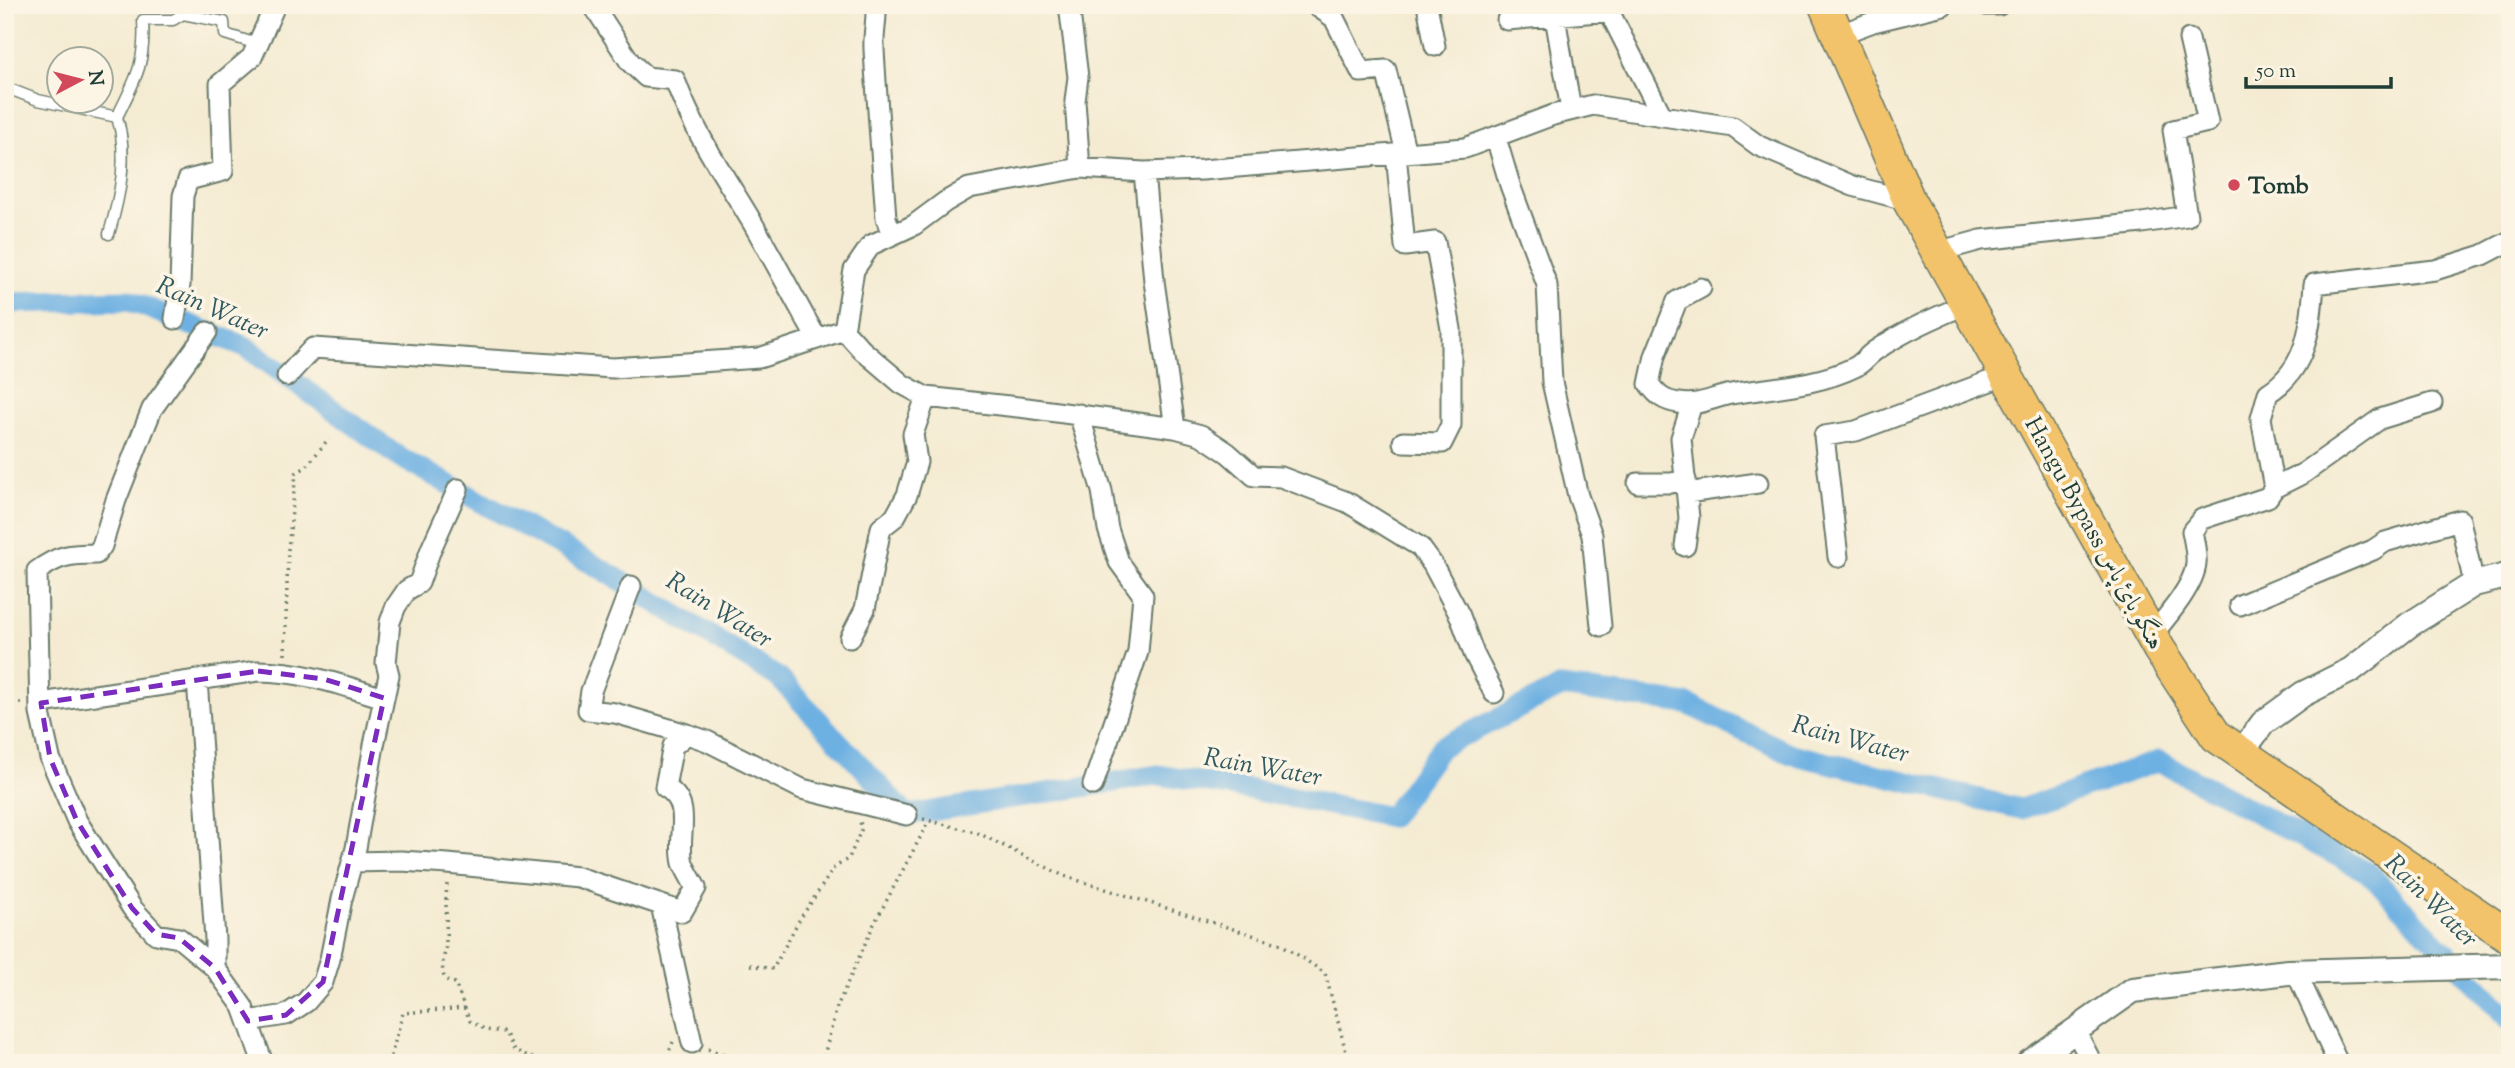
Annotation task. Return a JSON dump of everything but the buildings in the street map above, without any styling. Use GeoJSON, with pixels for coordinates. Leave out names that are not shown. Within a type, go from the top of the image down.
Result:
{"type":"FeatureCollection","features":[{"type":"Feature","properties":{"kind":"main road","name":"Hangu Bypass ہنگو بائ پاس"},"geometry":{"type":"LineString","coordinates":[[1825,5],[1909,201],[2152,635],[2216,736],[2510,937]]}},
{"type":"Feature","properties":{"kind":"street"},"geometry":{"type":"LineString","coordinates":[[175,319],[180,285],[183,196],[188,180],[223,171],[220,84],[252,57],[272,5]]}},
{"type":"Feature","properties":{"kind":"street"},"geometry":{"type":"LineString","coordinates":[[593,5],[630,62],[646,77],[675,80],[686,110],[716,167],[751,221],[817,339]]}},
{"type":"Feature","properties":{"kind":"street"},"geometry":{"type":"LineString","coordinates":[[876,5],[877,18],[873,35],[876,86],[886,218],[892,235]]}},
{"type":"Feature","properties":{"kind":"street"},"geometry":{"type":"LineString","coordinates":[[1069,5],[1078,77],[1075,101],[1080,168]]}},
{"type":"Feature","properties":{"kind":"street"},"geometry":{"type":"LineString","coordinates":[[1315,5],[1334,18],[1361,72],[1386,71],[1401,154],[1405,246],[1435,242],[1451,329],[1451,425],[1442,443],[1404,442]]}},
{"type":"Feature","properties":{"kind":"street"},"geometry":{"type":"LineString","coordinates":[[1427,5],[1436,46]]}},
{"type":"Feature","properties":{"kind":"street"},"geometry":{"type":"LineString","coordinates":[[1838,35],[1873,22],[1943,5]]}},
{"type":"Feature","properties":{"kind":"street"},"geometry":{"type":"LineString","coordinates":[[1987,5],[1999,5]]}},
{"type":"Feature","properties":{"kind":"street"},"geometry":{"type":"LineString","coordinates":[[1507,20],[1554,11],[1609,11],[1662,116]]}},
{"type":"Feature","properties":{"kind":"street"},"geometry":{"type":"LineString","coordinates":[[1554,11],[1571,110]]}},
{"type":"Feature","properties":{"kind":"street"},"geometry":{"type":"LineString","coordinates":[[1937,252],[1981,240],[2187,216],[2173,130],[2208,122],[2189,39]]}},
{"type":"Feature","properties":{"kind":"street"},"geometry":{"type":"LineString","coordinates":[[844,330],[854,270],[871,245],[914,225],[968,188],[1080,168],[1144,172],[1202,170],[1465,148],[1571,110],[1593,105],[1733,127],[1759,146],[1853,186],[1909,201]]}},
{"type":"Feature","properties":{"kind":"street"},"geometry":{"type":"LineString","coordinates":[[1496,138],[1510,185],[1547,285],[1552,382],[1578,496],[1592,535],[1601,626]]}},
{"type":"Feature","properties":{"kind":"street"},"geometry":{"type":"LineString","coordinates":[[1144,172],[1154,281],[1175,428]]}},
{"type":"Feature","properties":{"kind":"street"},"geometry":{"type":"LineString","coordinates":[[2274,488],[2261,418],[2268,393],[2278,387],[2300,361],[2311,318],[2314,284],[2435,271],[2483,255],[2510,241]]}},
{"type":"Feature","properties":{"kind":"street"},"geometry":{"type":"LineString","coordinates":[[1701,288],[1677,301],[1655,356],[1649,384],[1659,398],[1700,404],[1721,396],[1782,389],[1829,378],[1859,365],[1875,350],[1928,320],[1967,304]]}},
{"type":"Feature","properties":{"kind":"street"},"geometry":{"type":"LineString","coordinates":[[287,376],[313,348],[613,368],[759,358],[844,330]]}},
{"type":"Feature","properties":{"kind":"street"},"geometry":{"type":"LineString","coordinates":[[844,330],[862,350],[902,384],[926,397],[1175,428],[1201,435],[1228,453],[1254,476],[1281,477],[1347,502],[1420,547],[1433,565],[1460,616],[1474,654],[1494,692]]}},
{"type":"Feature","properties":{"kind":"street"},"geometry":{"type":"LineString","coordinates":[[207,332],[152,409],[116,500],[102,546],[96,554],[54,558],[37,571],[40,713],[50,758],[77,821],[132,908],[156,934],[179,937],[215,968],[243,1007],[263,1063]]}},
{"type":"Feature","properties":{"kind":"street"},"geometry":{"type":"LineString","coordinates":[[1838,557],[1824,436],[1856,431],[2006,375]]}},
{"type":"Feature","properties":{"kind":"street"},"geometry":{"type":"LineString","coordinates":[[850,638],[864,610],[881,528],[895,517],[917,462],[913,434],[926,397]]}},
{"type":"Feature","properties":{"kind":"street"},"geometry":{"type":"LineString","coordinates":[[2152,635],[2169,614],[2195,572],[2192,531],[2202,519],[2268,497],[2274,488],[2304,473],[2380,419],[2432,402]]}},
{"type":"Feature","properties":{"kind":"street"},"geometry":{"type":"LineString","coordinates":[[1685,547],[1689,518],[1681,438],[1692,404]]}},
{"type":"Feature","properties":{"kind":"street"},"geometry":{"type":"LineString","coordinates":[[1079,414],[1102,491],[1108,529],[1119,562],[1143,595],[1138,652],[1093,785]]}},
{"type":"Feature","properties":{"kind":"street"},"geometry":{"type":"LineString","coordinates":[[1638,483],[1686,486],[1758,483]]}},
{"type":"Feature","properties":{"kind":"street"},"geometry":{"type":"LineString","coordinates":[[248,1021],[286,1015],[306,1002],[323,982],[352,862],[390,675],[386,663],[390,622],[396,606],[407,590],[419,583],[458,489]]}},
{"type":"Feature","properties":{"kind":"street"},"geometry":{"type":"LineString","coordinates":[[2240,605],[2374,550],[2385,542],[2460,520],[2474,584]]}},
{"type":"Feature","properties":{"kind":"street"},"geometry":{"type":"LineString","coordinates":[[2241,753],[2263,723],[2303,694],[2351,670],[2409,625],[2474,584],[2510,575]]}},
{"type":"Feature","properties":{"kind":"street"},"geometry":{"type":"LineString","coordinates":[[631,586],[591,691],[588,710],[615,713],[687,734],[707,741],[802,789],[907,815]]}},
{"type":"Feature","properties":{"kind":"street"},"geometry":{"type":"LineString","coordinates":[[41,703],[258,671],[285,671],[324,679],[384,698]]}},
{"type":"Feature","properties":{"kind":"street"},"geometry":{"type":"LineString","coordinates":[[197,679],[215,968]]}},
{"type":"Feature","properties":{"kind":"street"},"geometry":{"type":"LineString","coordinates":[[352,862],[448,864],[578,877],[682,912],[696,888],[683,863],[681,840],[684,810],[673,791],[665,787],[673,746],[687,734]]}},
{"type":"Feature","properties":{"kind":"street"},"geometry":{"type":"LineString","coordinates":[[661,905],[692,1043]]}},
{"type":"Feature","properties":{"kind":"street"},"geometry":{"type":"LineString","coordinates":[[2029,1063],[2133,990],[2296,972],[2510,966]]}},
{"type":"Feature","properties":{"kind":"street"},"geometry":{"type":"LineString","coordinates":[[2296,972],[2338,1063]]}},
{"type":"Feature","properties":{"kind":"street"},"geometry":{"type":"LineString","coordinates":[[2075,1030],[2092,1063]]}},
{"type":"Feature","properties":{"kind":"lane"},"geometry":{"type":"LineString","coordinates":[[109,234],[122,180],[123,137],[117,117],[138,74],[145,47],[143,20],[173,20],[183,14],[224,22],[225,34],[257,44]]}},
{"type":"Feature","properties":{"kind":"lane"},"geometry":{"type":"LineString","coordinates":[[5,91],[12,90],[48,103],[117,117]]}},
{"type":"Feature","properties":{"kind":"path"},"geometry":{"type":"LineString","coordinates":[[285,671],[288,550],[296,473],[306,467],[329,438]]}},
{"type":"Feature","properties":{"kind":"path"},"geometry":{"type":"LineString","coordinates":[[750,965],[773,969],[798,922],[834,868],[849,858],[862,828],[857,802]]}},
{"type":"Feature","properties":{"kind":"path"},"geometry":{"type":"LineString","coordinates":[[907,815],[978,833],[1064,876],[1281,944],[1325,973],[1349,1063]]}},
{"type":"Feature","properties":{"kind":"path"},"geometry":{"type":"LineString","coordinates":[[822,1063],[837,1007],[857,961],[929,821]]}},
{"type":"Feature","properties":{"kind":"path"},"geometry":{"type":"LineString","coordinates":[[448,864],[446,945],[442,955],[445,980],[455,983],[470,1021],[486,1030],[505,1032],[514,1050],[533,1058],[566,1063]]}},
{"type":"Feature","properties":{"kind":"path"},"geometry":{"type":"LineString","coordinates":[[389,1063],[403,1013],[465,1008]]}},
{"type":"Feature","properties":{"kind":"highlighted area"},"geometry":{"type":"Polygon","coordinates":[[[258,671],[324,679],[384,698],[323,982],[286,1015],[248,1021],[215,968],[179,938],[156,934],[132,908],[77,821],[50,758],[41,703],[258,671]]]}},
{"type":"Feature","properties":{"kind":"waterway","name":"Rain Water"},"geometry":{"type":"LineString","coordinates":[[5,303],[128,300],[246,347],[396,455],[605,571],[779,678],[907,815],[1158,775],[1391,817],[1441,747],[1561,687],[1687,704],[1791,754],[2021,809],[2159,761],[2369,873],[2510,1020]]}},
{"type":"Feature","properties":{"kind":"place","name":"Tomb"},"geometry":{"type":"Point","coordinates":[2234,185]}}]}
